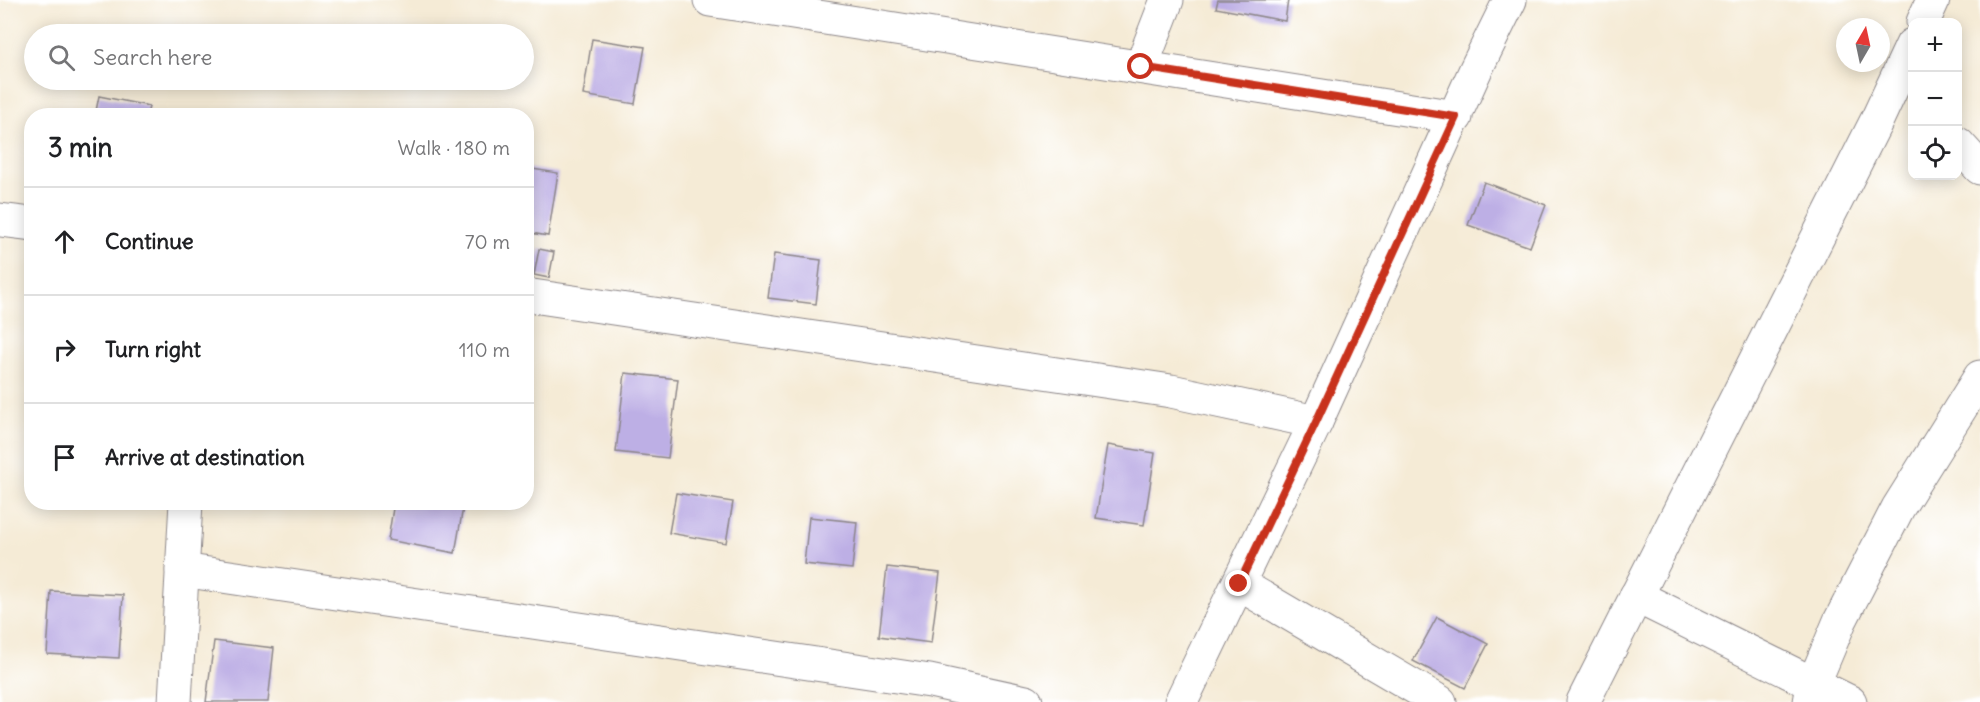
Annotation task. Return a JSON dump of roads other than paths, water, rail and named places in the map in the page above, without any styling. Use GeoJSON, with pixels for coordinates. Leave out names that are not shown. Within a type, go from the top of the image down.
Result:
{"type":"FeatureCollection","features":[{"type":"Feature","properties":{"kind":"street"},"geometry":{"type":"LineString","coordinates":[[710,0],[1456,117]]}},
{"type":"Feature","properties":{"kind":"street"},"geometry":{"type":"LineString","coordinates":[[1141,67],[1167,0]]}},
{"type":"Feature","properties":{"kind":"street"},"geometry":{"type":"LineString","coordinates":[[1181,702],[1316,422],[1476,69],[1510,0]]}},
{"type":"Feature","properties":{"kind":"street"},"geometry":{"type":"LineString","coordinates":[[1925,18],[1934,0]]}},
{"type":"Feature","properties":{"kind":"street"},"geometry":{"type":"LineString","coordinates":[[1583,702],[1636,596],[1905,87],[1908,69]]}},
{"type":"Feature","properties":{"kind":"street"},"geometry":{"type":"LineString","coordinates":[[1962,148],[1980,168]]}},
{"type":"Feature","properties":{"kind":"street"},"geometry":{"type":"LineString","coordinates":[[0,220],[24,223]]}},
{"type":"Feature","properties":{"kind":"street"},"geometry":{"type":"LineString","coordinates":[[534,296],[1171,391],[1316,422]]}},
{"type":"Feature","properties":{"kind":"street"},"geometry":{"type":"LineString","coordinates":[[1811,693],[1840,621],[1898,508],[1980,377]]}},
{"type":"Feature","properties":{"kind":"street"},"geometry":{"type":"LineString","coordinates":[[175,702],[186,510]]}},
{"type":"Feature","properties":{"kind":"street"},"geometry":{"type":"LineString","coordinates":[[182,570],[930,681],[1026,702]]}},
{"type":"Feature","properties":{"kind":"street"},"geometry":{"type":"LineString","coordinates":[[1239,584],[1440,702]]}},
{"type":"Feature","properties":{"kind":"street"},"geometry":{"type":"LineString","coordinates":[[1636,596],[1811,693],[1850,702]]}}]}
